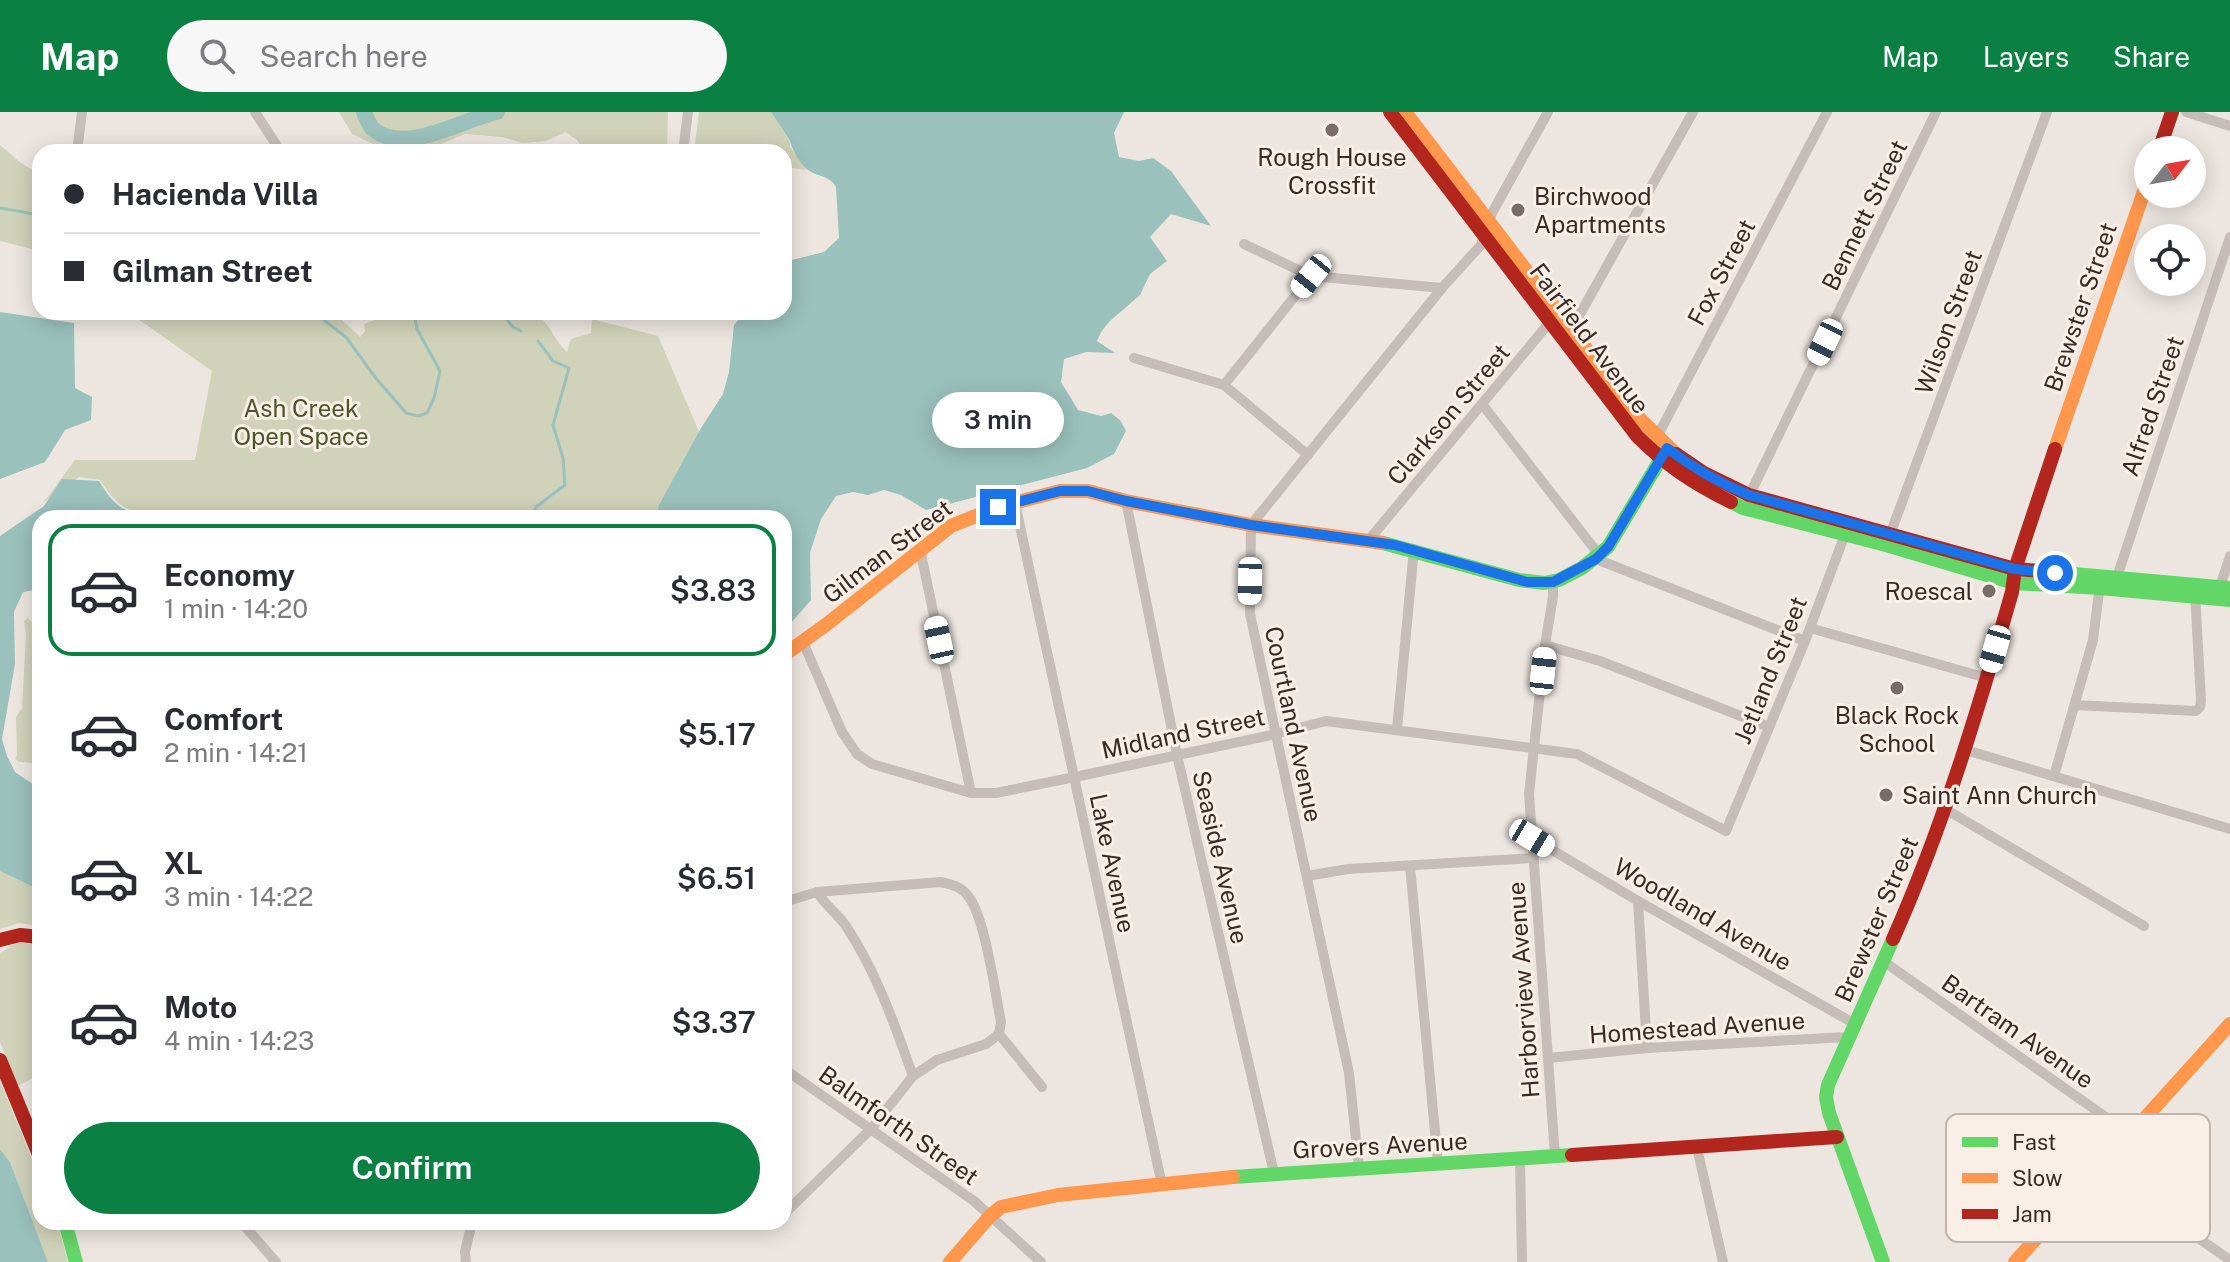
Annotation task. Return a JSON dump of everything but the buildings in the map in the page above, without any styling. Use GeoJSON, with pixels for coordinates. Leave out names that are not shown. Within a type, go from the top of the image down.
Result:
{"type":"FeatureCollection","features":[{"type":"Feature","properties":{"kind":"street"},"geometry":{"type":"LineString","coordinates":[[78,144],[82,112]]}},
{"type":"Feature","properties":{"kind":"street"},"geometry":{"type":"LineString","coordinates":[[255,112],[276,144]]}},
{"type":"Feature","properties":{"kind":"street"},"geometry":{"type":"LineString","coordinates":[[684,144],[688,112]]}},
{"type":"Feature","properties":{"kind":"street","name":"Fairfield Avenue"},"geometry":{"type":"LineString","coordinates":[[1391,112],[1446,176],[1658,449],[1722,484],[1746,501],[2014,576],[2224,593]]}},
{"type":"Feature","properties":{"kind":"street","name":"Fairfield Avenue"},"geometry":{"type":"LineString","coordinates":[[1405,112],[1446,176]]}},
{"type":"Feature","properties":{"kind":"street"},"geometry":{"type":"LineString","coordinates":[[1251,525],[1442,288],[1481,245],[1492,213],[1548,112]]}},
{"type":"Feature","properties":{"kind":"street"},"geometry":{"type":"LineString","coordinates":[[1567,335],[1693,112]]}},
{"type":"Feature","properties":{"kind":"street","name":"Fox Street"},"geometry":{"type":"LineString","coordinates":[[1658,449],[1827,112]]}},
{"type":"Feature","properties":{"kind":"street","name":"Bennett Street"},"geometry":{"type":"LineString","coordinates":[[1746,501],[1936,112]]}},
{"type":"Feature","properties":{"kind":"street","name":"Wilson Street"},"geometry":{"type":"LineString","coordinates":[[1888,540],[2047,112]]}},
{"type":"Feature","properties":{"kind":"street"},"geometry":{"type":"LineString","coordinates":[[2164,136],[2172,112]]}},
{"type":"Feature","properties":{"kind":"street"},"geometry":{"type":"LineString","coordinates":[[2186,112],[2230,126]]}},
{"type":"Feature","properties":{"kind":"street","name":"Brewster Street"},"geometry":{"type":"LineString","coordinates":[[1883,1262],[1837,1137],[1826,1091],[1917,886],[1966,750],[2014,576],[2138,208]]}},
{"type":"Feature","properties":{"kind":"street","name":"Alfred Street"},"geometry":{"type":"LineString","coordinates":[[2054,776],[2108,583],[2230,237]]}},
{"type":"Feature","properties":{"kind":"street"},"geometry":{"type":"LineString","coordinates":[[1244,244],[1311,276],[1442,288]]}},
{"type":"Feature","properties":{"kind":"street"},"geometry":{"type":"LineString","coordinates":[[1224,385],[1311,276]]}},
{"type":"Feature","properties":{"kind":"street","name":"Clarkson Street"},"geometry":{"type":"LineString","coordinates":[[1368,541],[1553,317]]}},
{"type":"Feature","properties":{"kind":"street"},"geometry":{"type":"LineString","coordinates":[[1134,358],[1224,385],[1308,455]]}},
{"type":"Feature","properties":{"kind":"street"},"geometry":{"type":"LineString","coordinates":[[1482,404],[1598,558],[1805,641]]}},
{"type":"Feature","properties":{"kind":"street"},"geometry":{"type":"LineString","coordinates":[[1553,582],[1598,558],[1614,539],[1658,449]]}},
{"type":"Feature","properties":{"kind":"street","name":"Gilman Street"},"geometry":{"type":"LineString","coordinates":[[792,650],[959,522],[981,512],[1072,490],[1251,525],[1414,549],[1519,580],[1553,582]]}},
{"type":"Feature","properties":{"kind":"street","name":"Seaside Avenue"},"geometry":{"type":"LineString","coordinates":[[1126,501],[1177,755],[1274,1173]]}},
{"type":"Feature","properties":{"kind":"street","name":"Lake Avenue"},"geometry":{"type":"LineString","coordinates":[[1015,503],[1162,1185]]}},
{"type":"Feature","properties":{"kind":"street","name":"Courtland Avenue"},"geometry":{"type":"LineString","coordinates":[[1251,525],[1250,614],[1349,1073],[1359,1168]]}},
{"type":"Feature","properties":{"kind":"street","name":"Jetland Street"},"geometry":{"type":"LineString","coordinates":[[1726,831],[1805,641],[1847,529]]}},
{"type":"Feature","properties":{"kind":"street"},"geometry":{"type":"LineString","coordinates":[[920,549],[971,793]]}},
{"type":"Feature","properties":{"kind":"street"},"geometry":{"type":"LineString","coordinates":[[1397,729],[1414,549]]}},
{"type":"Feature","properties":{"kind":"street"},"geometry":{"type":"LineString","coordinates":[[2224,593],[2230,556]]}},
{"type":"Feature","properties":{"kind":"street","name":"Harborview Avenue"},"geometry":{"type":"LineString","coordinates":[[1553,582],[1529,794],[1555,1156]]}},
{"type":"Feature","properties":{"kind":"street"},"geometry":{"type":"LineString","coordinates":[[2075,705],[2196,711],[2201,701],[2195,590]]}},
{"type":"Feature","properties":{"kind":"street"},"geometry":{"type":"LineString","coordinates":[[1810,628],[1987,678]]}},
{"type":"Feature","properties":{"kind":"street","name":"Midland Street"},"geometry":{"type":"LineString","coordinates":[[803,642],[842,732],[857,754],[872,764],[971,793],[996,793],[1075,777],[1326,721],[1577,754],[1726,831]]}},
{"type":"Feature","properties":{"kind":"street"},"geometry":{"type":"LineString","coordinates":[[1545,645],[1600,661],[1769,727]]}},
{"type":"Feature","properties":{"kind":"street"},"geometry":{"type":"LineString","coordinates":[[1966,750],[2230,829]]}},
{"type":"Feature","properties":{"kind":"street"},"geometry":{"type":"LineString","coordinates":[[1945,809],[2144,926]]}},
{"type":"Feature","properties":{"kind":"street","name":"Woodland Avenue"},"geometry":{"type":"LineString","coordinates":[[1532,838],[1852,1030]]}},
{"type":"Feature","properties":{"kind":"street"},"geometry":{"type":"LineString","coordinates":[[1307,876],[1348,869],[1533,858]]}},
{"type":"Feature","properties":{"kind":"street"},"geometry":{"type":"LineString","coordinates":[[1410,866],[1438,1164]]}},
{"type":"Feature","properties":{"kind":"street"},"geometry":{"type":"LineString","coordinates":[[792,900],[817,892],[941,882],[958,886],[970,897],[980,920],[1001,1022],[999,1034],[986,1044],[937,1060],[913,1076],[871,1129],[792,1206]]}},
{"type":"Feature","properties":{"kind":"street"},"geometry":{"type":"LineString","coordinates":[[817,892],[844,922],[879,985],[913,1076]]}},
{"type":"Feature","properties":{"kind":"street"},"geometry":{"type":"LineString","coordinates":[[1638,901],[1647,1048]]}},
{"type":"Feature","properties":{"kind":"street"},"geometry":{"type":"LineString","coordinates":[[0,940],[22,934],[32,936]]}},
{"type":"Feature","properties":{"kind":"street","name":"Bartram Avenue"},"geometry":{"type":"LineString","coordinates":[[1883,961],[2101,1114]]}},
{"type":"Feature","properties":{"kind":"street"},"geometry":{"type":"LineString","coordinates":[[2148,1114],[2230,1024]]}},
{"type":"Feature","properties":{"kind":"street","name":"Homestead Avenue"},"geometry":{"type":"LineString","coordinates":[[1549,1058],[1852,1030]]}},
{"type":"Feature","properties":{"kind":"street"},"geometry":{"type":"LineString","coordinates":[[999,1034],[1042,1087]]}},
{"type":"Feature","properties":{"kind":"street"},"geometry":{"type":"LineString","coordinates":[[0,1060],[32,1138]]}},
{"type":"Feature","properties":{"kind":"street","name":"Balmforth Street"},"geometry":{"type":"LineString","coordinates":[[792,1075],[974,1201],[1041,1262]]}},
{"type":"Feature","properties":{"kind":"street","name":"Grovers Avenue"},"geometry":{"type":"LineString","coordinates":[[950,1262],[1001,1207],[1027,1200],[1274,1173],[1837,1137]]}},
{"type":"Feature","properties":{"kind":"street"},"geometry":{"type":"LineString","coordinates":[[1697,1148],[1723,1262]]}},
{"type":"Feature","properties":{"kind":"street"},"geometry":{"type":"LineString","coordinates":[[1520,1159],[1522,1262]]}},
{"type":"Feature","properties":{"kind":"street"},"geometry":{"type":"LineString","coordinates":[[67,1230],[76,1262]]}},
{"type":"Feature","properties":{"kind":"street"},"geometry":{"type":"LineString","coordinates":[[248,1230],[276,1262]]}},
{"type":"Feature","properties":{"kind":"street"},"geometry":{"type":"LineString","coordinates":[[466,1262],[470,1230]]}},
{"type":"Feature","properties":{"kind":"street"},"geometry":{"type":"LineString","coordinates":[[2015,1262],[2033,1242]]}},
{"type":"Feature","properties":{"kind":"street"},"geometry":{"type":"LineString","coordinates":[[2204,1242],[2230,1260]]}},
{"type":"Feature","properties":{"kind":"green space"},"geometry":{"type":"Polygon","coordinates":[[[339,112],[668,112],[667,144],[579,144],[566,132],[546,141],[523,143],[502,137],[465,134],[441,144],[373,144],[352,134],[339,112]]]}},
{"type":"Feature","properties":{"kind":"green space"},"geometry":{"type":"Polygon","coordinates":[[[699,112],[771,112],[790,142],[790,144],[695,144],[699,112]]]}},
{"type":"Feature","properties":{"kind":"green space"},"geometry":{"type":"Polygon","coordinates":[[[0,145],[32,169],[32,249],[0,241],[0,145]]]}},
{"type":"Feature","properties":{"kind":"green space"},"geometry":{"type":"Polygon","coordinates":[[[792,150],[807,170],[792,168],[792,150]]]}},
{"type":"Feature","properties":{"kind":"green space","name":"Ash Creek Open Space"},"geometry":{"type":"Polygon","coordinates":[[[139,320],[342,320],[360,337],[365,331],[364,324],[375,320],[543,320],[567,352],[571,339],[591,333],[592,320],[596,320],[658,336],[703,441],[671,510],[133,510],[124,507],[100,480],[79,477],[44,502],[75,460],[195,460],[212,371],[139,320]]]}},
{"type":"Feature","properties":{"kind":"green space"},"geometry":{"type":"Polygon","coordinates":[[[28,618],[32,622],[32,763],[15,759],[16,717],[22,708],[24,621],[28,618]]]}},
{"type":"Feature","properties":{"kind":"green space"},"geometry":{"type":"Polygon","coordinates":[[[0,871],[32,886],[32,925],[19,923],[0,929],[0,871]]]}},
{"type":"Feature","properties":{"kind":"green space"},"geometry":{"type":"Polygon","coordinates":[[[16,943],[32,943],[32,1078],[18,1086],[0,1042],[0,953],[16,943]]]}},
{"type":"Feature","properties":{"kind":"green space"},"geometry":{"type":"Polygon","coordinates":[[[0,1081],[32,1159],[32,1220],[10,1162],[0,1149],[0,1081]]]}},
{"type":"Feature","properties":{"kind":"green space"},"geometry":{"type":"Polygon","coordinates":[[[36,1230],[59,1230],[68,1262],[48,1262],[36,1230]]]}},
{"type":"Feature","properties":{"kind":"water"},"geometry":{"type":"Polygon","coordinates":[[[771,112],[1124,112],[1114,133],[1119,157],[1139,161],[1153,158],[1171,171],[1211,226],[1171,214],[1150,237],[1167,261],[1150,274],[1140,295],[1110,321],[1097,341],[1115,353],[1086,352],[1064,359],[1061,382],[1078,410],[1101,416],[1111,413],[1120,420],[1126,431],[1114,454],[1087,468],[926,510],[901,495],[884,490],[868,495],[853,492],[836,496],[821,519],[810,553],[811,600],[792,622],[792,510],[658,510],[701,428],[723,394],[729,372],[734,325],[738,320],[792,320],[792,260],[824,252],[839,238],[836,187],[830,180],[802,164],[771,112]]]}},
{"type":"Feature","properties":{"kind":"water"},"geometry":{"type":"Polygon","coordinates":[[[0,312],[32,317],[32,320],[74,323],[75,388],[92,397],[91,420],[65,430],[45,462],[0,479],[0,312]]]}},
{"type":"Feature","properties":{"kind":"water"},"geometry":{"type":"Polygon","coordinates":[[[62,479],[99,481],[111,498],[127,510],[38,510],[62,479]]]}},
{"type":"Feature","properties":{"kind":"water"},"geometry":{"type":"Polygon","coordinates":[[[32,514],[32,590],[23,592],[14,612],[15,664],[2,739],[15,772],[32,784],[32,886],[0,871],[0,536],[32,514]]]}},
{"type":"Feature","properties":{"kind":"water"},"geometry":{"type":"Polygon","coordinates":[[[0,1149],[10,1162],[32,1220],[32,1230],[36,1230],[48,1262],[0,1262],[0,1149]]]}},
{"type":"Feature","properties":{"kind":"waterway"},"geometry":{"type":"LineString","coordinates":[[364,112],[373,129],[401,139],[434,133],[497,112]]}},
{"type":"Feature","properties":{"kind":"waterway"},"geometry":{"type":"LineString","coordinates":[[0,208],[32,214]]}},
{"type":"Feature","properties":{"kind":"waterway"},"geometry":{"type":"LineString","coordinates":[[324,320],[346,337],[406,413],[418,416],[427,413],[440,371],[417,329],[415,320]]}},
{"type":"Feature","properties":{"kind":"waterway"},"geometry":{"type":"LineString","coordinates":[[507,320],[521,331]]}},
{"type":"Feature","properties":{"kind":"waterway"},"geometry":{"type":"LineString","coordinates":[[535,510],[565,485],[563,458],[553,425],[569,368],[553,361],[538,341]]}},
{"type":"Feature","properties":{"kind":"traffic: fast"},"geometry":{"type":"LineString","coordinates":[[1383,543],[1519,580],[1544,583],[1559,580],[1582,568],[1608,547],[1665,452]]}},
{"type":"Feature","properties":{"kind":"traffic: fast"},"geometry":{"type":"LineString","coordinates":[[1731,502],[1743,508],[1886,545],[2014,583],[2230,600]]}},
{"type":"Feature","properties":{"kind":"traffic: fast"},"geometry":{"type":"LineString","coordinates":[[2041,571],[2230,588]]}},
{"type":"Feature","properties":{"kind":"traffic: fast"},"geometry":{"type":"LineString","coordinates":[[1883,1262],[1826,1097],[1828,1085],[1893,939]]}},
{"type":"Feature","properties":{"kind":"traffic: fast"},"geometry":{"type":"LineString","coordinates":[[1233,1177],[1572,1155]]}},
{"type":"Feature","properties":{"kind":"traffic: fast"},"geometry":{"type":"LineString","coordinates":[[67,1230],[76,1262]]}},
{"type":"Feature","properties":{"kind":"traffic: slow"},"geometry":{"type":"LineString","coordinates":[[1405,112],[1640,419],[1676,454]]}},
{"type":"Feature","properties":{"kind":"traffic: slow"},"geometry":{"type":"LineString","coordinates":[[2055,449],[2138,208]]}},
{"type":"Feature","properties":{"kind":"traffic: slow"},"geometry":{"type":"LineString","coordinates":[[792,649],[951,526],[998,507],[1060,491],[1088,491],[1251,525],[1383,543]]}},
{"type":"Feature","properties":{"kind":"traffic: slow"},"geometry":{"type":"LineString","coordinates":[[2149,1114],[2230,1024]]}},
{"type":"Feature","properties":{"kind":"traffic: slow"},"geometry":{"type":"LineString","coordinates":[[950,1262],[1001,1207],[1058,1195],[1233,1177]]}},
{"type":"Feature","properties":{"kind":"traffic: slow"},"geometry":{"type":"LineString","coordinates":[[2015,1262],[2033,1242]]}},
{"type":"Feature","properties":{"kind":"traffic: jam"},"geometry":{"type":"LineString","coordinates":[[1390,112],[1637,436],[1681,473],[1731,502]]}},
{"type":"Feature","properties":{"kind":"traffic: jam"},"geometry":{"type":"LineString","coordinates":[[2164,136],[2172,112]]}},
{"type":"Feature","properties":{"kind":"traffic: jam"},"geometry":{"type":"LineString","coordinates":[[1893,939],[1928,854],[1958,768],[2012,592],[2015,569],[2055,449]]}},
{"type":"Feature","properties":{"kind":"traffic: jam"},"geometry":{"type":"LineString","coordinates":[[1676,454],[1704,473],[1749,495],[2015,569],[2041,571]]}},
{"type":"Feature","properties":{"kind":"traffic: jam"},"geometry":{"type":"LineString","coordinates":[[0,940],[20,935],[32,936]]}},
{"type":"Feature","properties":{"kind":"traffic: jam"},"geometry":{"type":"LineString","coordinates":[[0,1060],[32,1138]]}},
{"type":"Feature","properties":{"kind":"traffic: jam"},"geometry":{"type":"LineString","coordinates":[[1572,1155],[1837,1137]]}},
{"type":"Feature","properties":{"kind":"place","name":"Rough House Crossfit"},"geometry":{"type":"Point","coordinates":[1332,130]}},
{"type":"Feature","properties":{"kind":"place","name":"Birchwood Apartments"},"geometry":{"type":"Point","coordinates":[1518,210]}},
{"type":"Feature","properties":{"kind":"place","name":"Roescal"},"geometry":{"type":"Point","coordinates":[1989,591]}},
{"type":"Feature","properties":{"kind":"place","name":"Black Rock School"},"geometry":{"type":"Point","coordinates":[1897,688]}},
{"type":"Feature","properties":{"kind":"place","name":"Saint Ann Church"},"geometry":{"type":"Point","coordinates":[1886,795]}},
{"type":"Feature","properties":{"kind":"route"},"geometry":{"type":"LineString","coordinates":[[998,507],[1060,491],[1088,491],[1251,525],[1395,545],[1527,582],[1553,582],[1596,559],[1608,547],[1667,448],[1694,468],[1749,495],[2015,569],[2055,573]]}}]}
